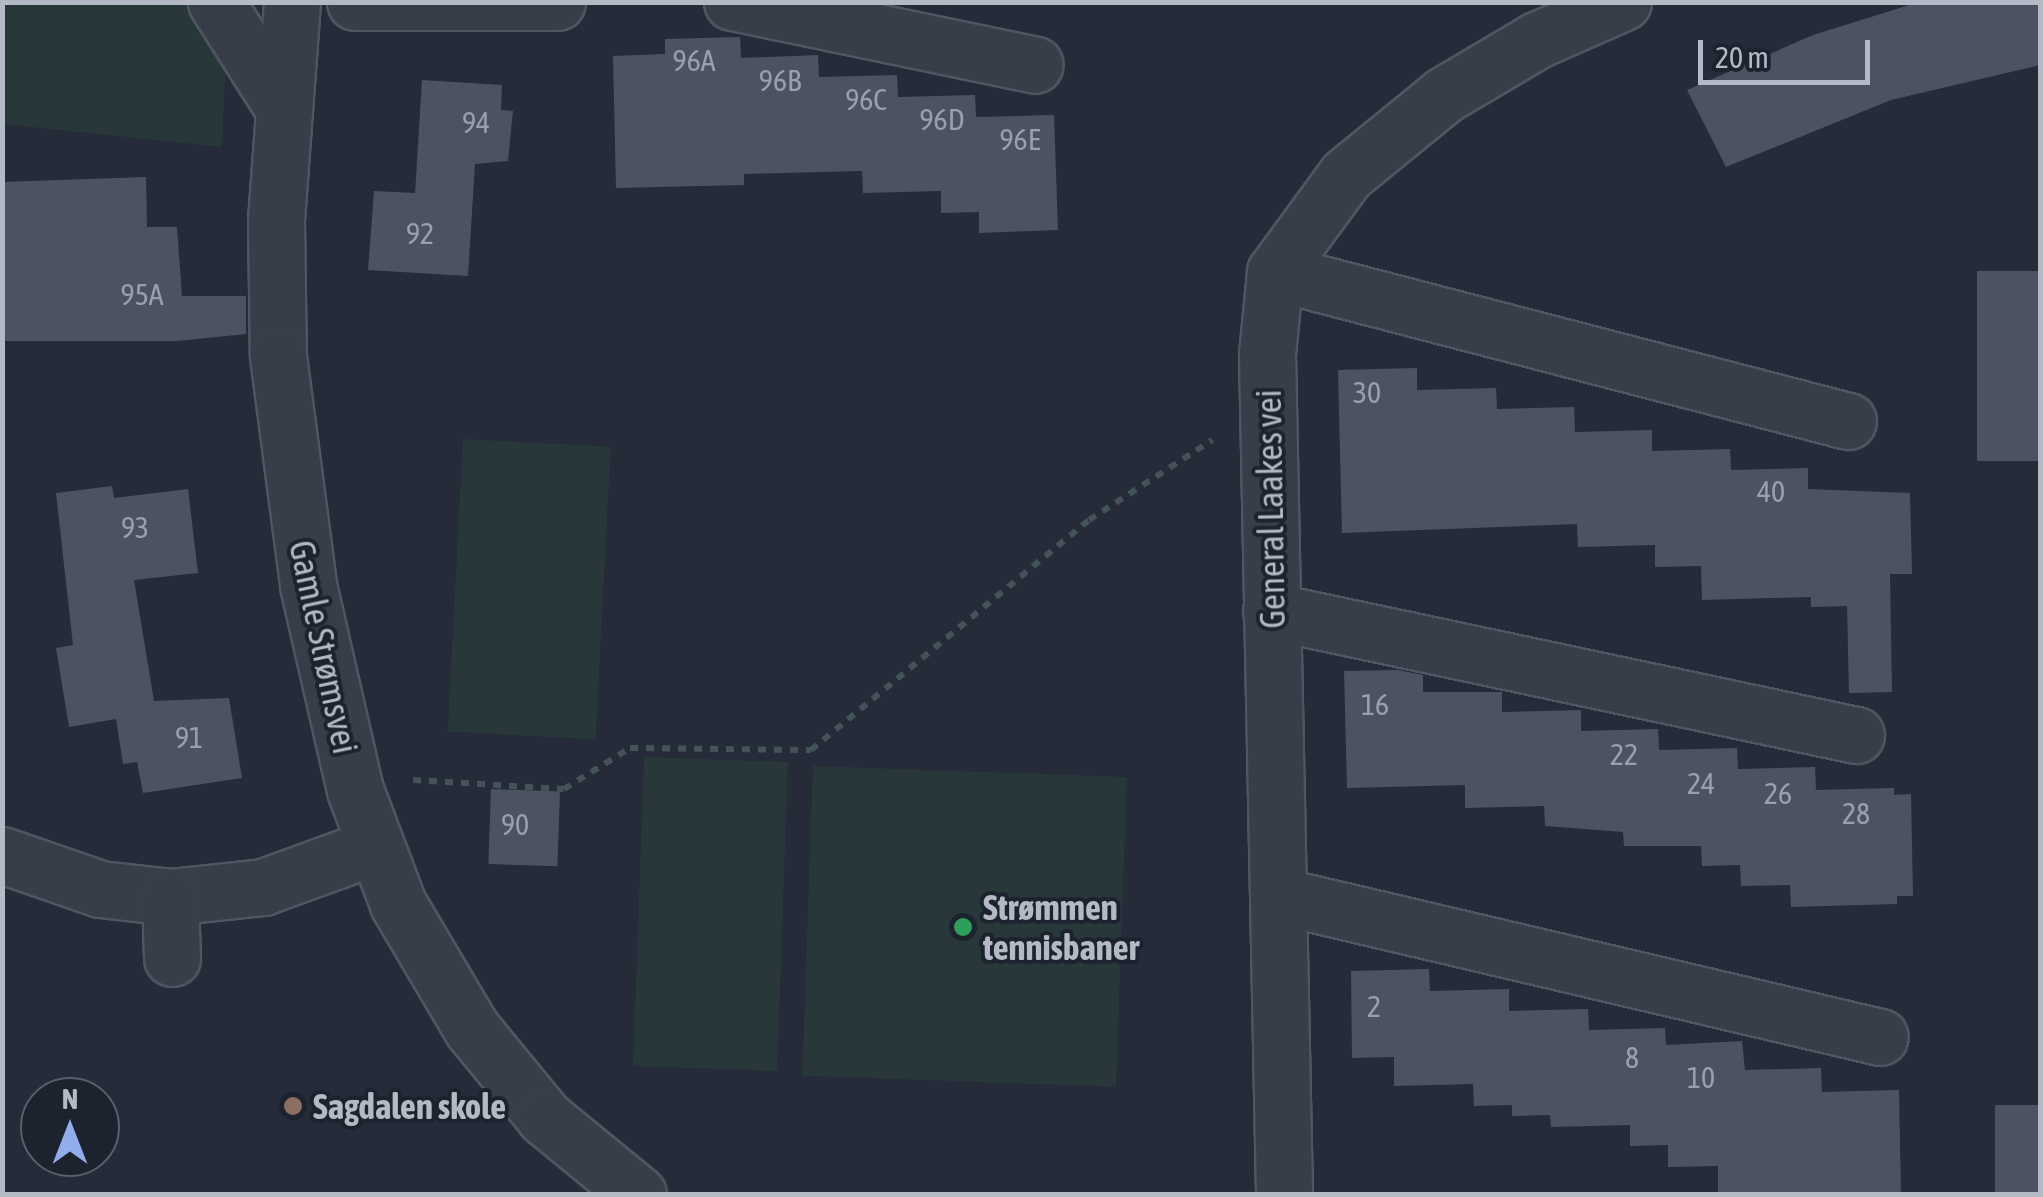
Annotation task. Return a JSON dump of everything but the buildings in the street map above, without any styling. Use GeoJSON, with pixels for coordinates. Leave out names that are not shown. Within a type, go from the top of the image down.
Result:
{"type":"FeatureCollection","features":[{"type":"Feature","properties":{"kind":"street"},"geometry":{"type":"LineString","coordinates":[[216,2],[284,109]]}},
{"type":"Feature","properties":{"kind":"street","name":"Gamle Strømsvei"},"geometry":{"type":"LineString","coordinates":[[292,2],[276,222],[278,356],[308,584],[355,790],[373,848],[427,961],[490,1054],[546,1118],[638,1194]]}},
{"type":"Feature","properties":{"kind":"street"},"geometry":{"type":"LineString","coordinates":[[355,2],[557,2]]}},
{"type":"Feature","properties":{"kind":"street"},"geometry":{"type":"LineString","coordinates":[[732,2],[1035,64]]}},
{"type":"Feature","properties":{"kind":"street"},"geometry":{"type":"LineString","coordinates":[[1623,2],[1538,40],[1444,95],[1346,175],[1275,272],[1848,421]]}},
{"type":"Feature","properties":{"kind":"street","name":"General Laakes vei"},"geometry":{"type":"LineString","coordinates":[[1275,272],[1268,404],[1284,1194]]}},
{"type":"Feature","properties":{"kind":"street"},"geometry":{"type":"LineString","coordinates":[[1271,610],[1856,735]]}},
{"type":"Feature","properties":{"kind":"street"},"geometry":{"type":"LineString","coordinates":[[2,855],[81,884],[170,898],[263,887],[373,848]]}},
{"type":"Feature","properties":{"kind":"street"},"geometry":{"type":"LineString","coordinates":[[1280,896],[1880,1037]]}},
{"type":"Feature","properties":{"kind":"street"},"geometry":{"type":"LineString","coordinates":[[170,898],[172,958]]}},
{"type":"Feature","properties":{"kind":"path"},"geometry":{"type":"LineString","coordinates":[[355,790],[403,780],[564,789],[630,748],[810,750],[1089,520],[1268,404]]}},
{"type":"Feature","properties":{"kind":"shaded area"},"geometry":{"type":"Polygon","coordinates":[[[3,3],[228,3],[222,147],[3,124],[3,3]]]}},
{"type":"Feature","properties":{"kind":"shaded area"},"geometry":{"type":"Polygon","coordinates":[[[463,439],[611,447],[595,739],[448,732],[463,439]]]}},
{"type":"Feature","properties":{"kind":"shaded area"},"geometry":{"type":"Polygon","coordinates":[[[644,757],[788,762],[777,1071],[633,1066],[644,757]]]}},
{"type":"Feature","properties":{"kind":"shaded area","name":"Strømmen tennisbaner"},"geometry":{"type":"Polygon","coordinates":[[[813,766],[1127,777],[1116,1087],[802,1076],[813,766]]]}},
{"type":"Feature","properties":{"kind":"place","name":"Strømmen tennisbaner"},"geometry":{"type":"Point","coordinates":[963,927]}},
{"type":"Feature","properties":{"kind":"place","name":"Sagdalen skole"},"geometry":{"type":"Point","coordinates":[293,1106]}}]}
